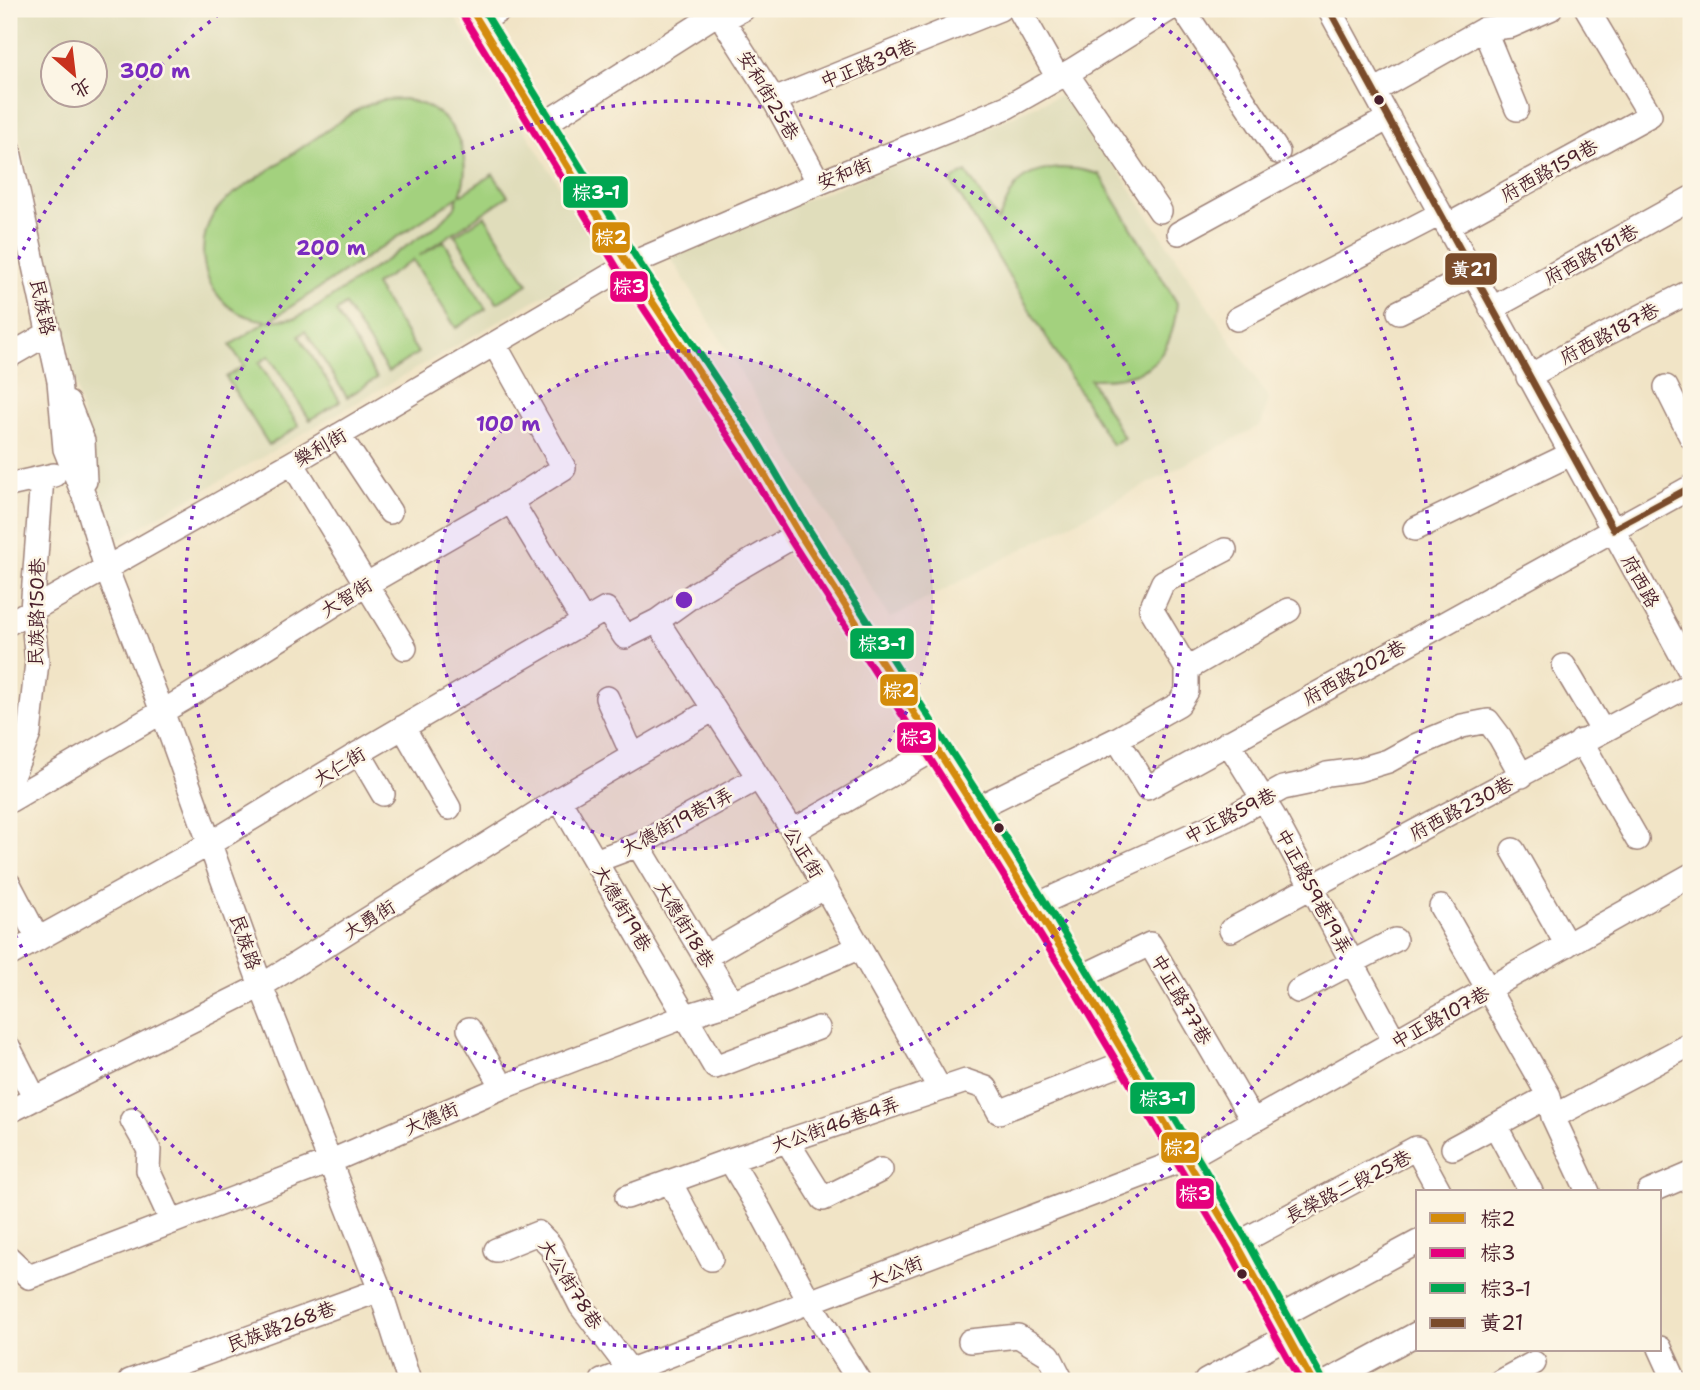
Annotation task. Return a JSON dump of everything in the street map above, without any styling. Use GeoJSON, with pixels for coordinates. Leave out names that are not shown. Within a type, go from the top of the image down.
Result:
{"type":"FeatureCollection","features":[{"type":"Feature","properties":{"kind":"street"},"geometry":{"type":"LineString","coordinates":[[501,9],[475,16],[628,265],[749,448],[799,533],[975,808],[1187,1158],[1312,1381]]}},
{"type":"Feature","properties":{"kind":"street"},"geometry":{"type":"LineString","coordinates":[[541,126],[719,14],[743,9]]}},
{"type":"Feature","properties":{"kind":"street","name":"中正路39巷"},"geometry":{"type":"LineString","coordinates":[[774,100],[1000,9]]}},
{"type":"Feature","properties":{"kind":"street"},"geometry":{"type":"LineString","coordinates":[[1019,9],[1063,76],[1160,211]]}},
{"type":"Feature","properties":{"kind":"street","name":"安和街"},"geometry":{"type":"LineString","coordinates":[[628,265],[1007,107],[1063,76],[1170,9]]}},
{"type":"Feature","properties":{"kind":"street"},"geometry":{"type":"LineString","coordinates":[[1183,9],[1278,152]]}},
{"type":"Feature","properties":{"kind":"street","name":"府西路"},"geometry":{"type":"LineString","coordinates":[[1329,9],[1691,673]]}},
{"type":"Feature","properties":{"kind":"street"},"geometry":{"type":"LineString","coordinates":[[1374,91],[1484,29],[1511,26],[1550,9]]}},
{"type":"Feature","properties":{"kind":"street","name":"府西路159巷"},"geometry":{"type":"LineString","coordinates":[[1237,319],[1444,220],[1650,115],[1587,9]]}},
{"type":"Feature","properties":{"kind":"street","name":"安和街25巷"},"geometry":{"type":"LineString","coordinates":[[719,14],[774,100],[820,183]]}},
{"type":"Feature","properties":{"kind":"street"},"geometry":{"type":"LineString","coordinates":[[1484,29],[1517,110]]}},
{"type":"Feature","properties":{"kind":"street"},"geometry":{"type":"LineString","coordinates":[[1179,233],[1389,118]]}},
{"type":"Feature","properties":{"kind":"street","name":"民族路"},"geometry":{"type":"LineString","coordinates":[[9,151],[59,381],[65,449],[86,501],[106,568],[211,843],[261,986],[380,1290],[408,1381]]}},
{"type":"Feature","properties":{"kind":"street","name":"府西路181巷"},"geometry":{"type":"LineString","coordinates":[[1491,309],[1691,198]]}},
{"type":"Feature","properties":{"kind":"street","name":"樂利街"},"geometry":{"type":"LineString","coordinates":[[9,623],[292,463],[628,265]]}},
{"type":"Feature","properties":{"kind":"street"},"geometry":{"type":"LineString","coordinates":[[1399,312],[1473,275]]}},
{"type":"Feature","properties":{"kind":"street","name":"府西路187巷"},"geometry":{"type":"LineString","coordinates":[[1528,377],[1581,346],[1691,291]]}},
{"type":"Feature","properties":{"kind":"street"},"geometry":{"type":"LineString","coordinates":[[9,356],[49,333]]}},
{"type":"Feature","properties":{"kind":"street","name":"大智街"},"geometry":{"type":"LineString","coordinates":[[9,801],[564,468],[495,345]]}},
{"type":"Feature","properties":{"kind":"street","name":"民族路"},"geometry":{"type":"LineString","coordinates":[[59,381],[83,441],[86,501]]}},
{"type":"Feature","properties":{"kind":"street"},"geometry":{"type":"LineString","coordinates":[[1666,387],[1691,437]]}},
{"type":"Feature","properties":{"kind":"street"},"geometry":{"type":"LineString","coordinates":[[339,435],[390,512]]}},
{"type":"Feature","properties":{"kind":"street"},"geometry":{"type":"LineString","coordinates":[[1415,529],[1571,454]]}},
{"type":"Feature","properties":{"kind":"street"},"geometry":{"type":"LineString","coordinates":[[292,463],[405,648]]}},
{"type":"Feature","properties":{"kind":"street"},"geometry":{"type":"LineString","coordinates":[[9,485],[74,471]]}},
{"type":"Feature","properties":{"kind":"street","name":"民族路150巷"},"geometry":{"type":"LineString","coordinates":[[9,784],[29,734],[37,662],[32,610],[42,478]]}},
{"type":"Feature","properties":{"kind":"street","name":"府西路202巷"},"geometry":{"type":"LineString","coordinates":[[1117,739],[1147,788],[1691,487]]}},
{"type":"Feature","properties":{"kind":"street"},"geometry":{"type":"LineString","coordinates":[[511,501],[583,621]]}},
{"type":"Feature","properties":{"kind":"street"},"geometry":{"type":"LineString","coordinates":[[657,621],[696,593],[799,533]]}},
{"type":"Feature","properties":{"kind":"street"},"geometry":{"type":"LineString","coordinates":[[975,808],[1117,739],[1180,704],[1187,691],[1187,669],[1150,609],[1163,582],[1225,550]]}},
{"type":"Feature","properties":{"kind":"street","name":"大仁街"},"geometry":{"type":"LineString","coordinates":[[9,955],[211,843],[606,609],[625,637],[657,621]]}},
{"type":"Feature","properties":{"kind":"street"},"geometry":{"type":"LineString","coordinates":[[1187,669],[1289,610]]}},
{"type":"Feature","properties":{"kind":"street","name":"公正街"},"geometry":{"type":"LineString","coordinates":[[657,621],[793,831],[940,1089]]}},
{"type":"Feature","properties":{"kind":"street"},"geometry":{"type":"LineString","coordinates":[[1563,666],[1602,730]]}},
{"type":"Feature","properties":{"kind":"street","name":"府西路230巷"},"geometry":{"type":"LineString","coordinates":[[1231,930],[1691,684]]}},
{"type":"Feature","properties":{"kind":"street"},"geometry":{"type":"LineString","coordinates":[[607,698],[633,757]]}},
{"type":"Feature","properties":{"kind":"street","name":"大勇街"},"geometry":{"type":"LineString","coordinates":[[14,1109],[261,986],[559,799],[714,709]]}},
{"type":"Feature","properties":{"kind":"street","name":"中正路59巷"},"geometry":{"type":"LineString","coordinates":[[1034,906],[1227,819],[1283,788],[1307,783],[1327,774],[1359,770],[1388,761],[1462,726],[1488,721],[1522,776]]}},
{"type":"Feature","properties":{"kind":"street"},"geometry":{"type":"LineString","coordinates":[[403,727],[449,807]]}},
{"type":"Feature","properties":{"kind":"street"},"geometry":{"type":"LineString","coordinates":[[1581,741],[1637,839]]}},
{"type":"Feature","properties":{"kind":"street","name":"中正路59巷19弄"},"geometry":{"type":"LineString","coordinates":[[1228,742],[1311,885],[1395,1042]]}},
{"type":"Feature","properties":{"kind":"street"},"geometry":{"type":"LineString","coordinates":[[793,831],[935,749]]}},
{"type":"Feature","properties":{"kind":"street"},"geometry":{"type":"LineString","coordinates":[[359,753],[383,794]]}},
{"type":"Feature","properties":{"kind":"street","name":"大德街19巷1弄"},"geometry":{"type":"LineString","coordinates":[[595,861],[638,845],[758,778]]}},
{"type":"Feature","properties":{"kind":"street","name":"大德街19巷"},"geometry":{"type":"LineString","coordinates":[[559,799],[715,1067],[818,1028]]}},
{"type":"Feature","properties":{"kind":"street","name":"大德街18巷"},"geometry":{"type":"LineString","coordinates":[[638,845],[732,1002]]}},
{"type":"Feature","properties":{"kind":"street"},"geometry":{"type":"LineString","coordinates":[[1513,850],[1567,945]]}},
{"type":"Feature","properties":{"kind":"street","name":"中正路107巷"},"geometry":{"type":"LineString","coordinates":[[1187,1158],[1691,874]]}},
{"type":"Feature","properties":{"kind":"street"},"geometry":{"type":"LineString","coordinates":[[9,884],[38,939]]}},
{"type":"Feature","properties":{"kind":"street"},"geometry":{"type":"LineString","coordinates":[[705,957],[825,887]]}},
{"type":"Feature","properties":{"kind":"street"},"geometry":{"type":"LineString","coordinates":[[1441,907],[1551,1107],[1587,1190]]}},
{"type":"Feature","properties":{"kind":"street"},"geometry":{"type":"LineString","coordinates":[[1298,991],[1395,940]]}},
{"type":"Feature","properties":{"kind":"street","name":"中正路77巷"},"geometry":{"type":"LineString","coordinates":[[1079,978],[1150,944],[1253,1121]]}},
{"type":"Feature","properties":{"kind":"street","name":"大德街"},"geometry":{"type":"LineString","coordinates":[[9,1258],[29,1277],[329,1162],[503,1087],[686,1016],[732,1002],[858,947]]}},
{"type":"Feature","properties":{"kind":"street"},"geometry":{"type":"LineString","coordinates":[[470,1029],[503,1087]]}},
{"type":"Feature","properties":{"kind":"street"},"geometry":{"type":"LineString","coordinates":[[1453,1148],[1495,1125],[1551,1107],[1691,1044]]}},
{"type":"Feature","properties":{"kind":"street"},"geometry":{"type":"LineString","coordinates":[[9,1048],[35,1098]]}},
{"type":"Feature","properties":{"kind":"street","name":"大公街46巷4弄"},"geometry":{"type":"LineString","coordinates":[[627,1198],[730,1160],[966,1081],[986,1088],[999,1112],[1129,1061]]}},
{"type":"Feature","properties":{"kind":"street"},"geometry":{"type":"LineString","coordinates":[[132,1120],[149,1150],[148,1170],[172,1222]]}},
{"type":"Feature","properties":{"kind":"street"},"geometry":{"type":"LineString","coordinates":[[1495,1125],[1530,1190]]}},
{"type":"Feature","properties":{"kind":"street"},"geometry":{"type":"LineString","coordinates":[[787,1141],[823,1199],[881,1170]]}},
{"type":"Feature","properties":{"kind":"street","name":"長榮路二段25巷"},"geometry":{"type":"LineString","coordinates":[[1237,1244],[1416,1148],[1439,1190]]}},
{"type":"Feature","properties":{"kind":"street","name":"大公街"},"geometry":{"type":"LineString","coordinates":[[602,1381],[635,1376],[810,1303],[1187,1158]]}},
{"type":"Feature","properties":{"kind":"street"},"geometry":{"type":"LineString","coordinates":[[730,1160],[810,1303],[859,1381]]}},
{"type":"Feature","properties":{"kind":"street"},"geometry":{"type":"LineString","coordinates":[[1654,1190],[1691,1174]]}},
{"type":"Feature","properties":{"kind":"street"},"geometry":{"type":"LineString","coordinates":[[670,1182],[711,1259]]}},
{"type":"Feature","properties":{"kind":"street","name":"大公街78巷"},"geometry":{"type":"LineString","coordinates":[[496,1250],[538,1233],[550,1245],[581,1306],[635,1376]]}},
{"type":"Feature","properties":{"kind":"street"},"geometry":{"type":"LineString","coordinates":[[1206,1381],[1282,1328],[1416,1243]]}},
{"type":"Feature","properties":{"kind":"street","name":"民族路268巷"},"geometry":{"type":"LineString","coordinates":[[130,1381],[186,1372],[380,1290]]}},
{"type":"Feature","properties":{"kind":"street"},"geometry":{"type":"LineString","coordinates":[[1329,1381],[1416,1334]]}},
{"type":"Feature","properties":{"kind":"street"},"geometry":{"type":"LineString","coordinates":[[970,1341],[1018,1336],[1049,1355],[1062,1381]]}},
{"type":"Feature","properties":{"kind":"street"},"geometry":{"type":"LineString","coordinates":[[1662,1352],[1675,1381]]}},
{"type":"Feature","properties":{"kind":"street"},"geometry":{"type":"LineString","coordinates":[[1501,1381],[1535,1365]]}},
{"type":"Feature","properties":{"kind":"shaded area"},"geometry":{"type":"Polygon","coordinates":[[[9,9],[450,9],[605,260],[112,543],[9,92],[9,9]]]}},
{"type":"Feature","properties":{"kind":"shaded area"},"geometry":{"type":"Polygon","coordinates":[[[1067,92],[1269,399],[1261,425],[890,618],[668,253],[953,143],[1067,92]]]}},
{"type":"Feature","properties":{"kind":"green space"},"geometry":{"type":"Polygon","coordinates":[[[405,99],[421,104],[438,113],[447,122],[455,132],[463,157],[465,169],[460,195],[493,174],[508,196],[419,256],[444,241],[486,309],[456,328],[413,260],[375,285],[418,353],[388,372],[345,305],[336,312],[377,378],[347,397],[305,331],[299,336],[340,401],[310,420],[269,356],[259,363],[299,426],[269,445],[226,377],[244,366],[230,345],[267,321],[235,311],[220,298],[206,273],[203,244],[206,230],[212,217],[231,196],[360,108],[382,100],[405,99]],[[458,197],[269,321],[296,318],[317,307],[439,224],[455,207],[458,197]]]}},
{"type":"Feature","properties":{"kind":"green space"},"geometry":{"type":"Polygon","coordinates":[[[1059,168],[1099,174],[1177,303],[1169,339],[1153,363],[1127,376],[1090,379],[1124,438],[1112,445],[951,181],[966,172],[998,221],[1018,183],[1033,173],[1059,168]]]}},
{"type":"Feature","properties":{"kind":"green space"},"geometry":{"type":"Polygon","coordinates":[[[485,216],[528,284],[497,303],[455,235],[485,216]]]}},
{"type":"Feature","properties":{"kind":"transit line","name":"棕2"},"geometry":{"type":"LineString","coordinates":[[471,9],[628,265],[749,448],[799,533],[1079,978],[1237,1244],[1312,1381]]}},
{"type":"Feature","properties":{"kind":"transit line","name":"棕3-1"},"geometry":{"type":"LineString","coordinates":[[483,9],[637,259],[758,442],[808,528],[984,803],[1088,972],[1246,1239],[1321,1376]]}},
{"type":"Feature","properties":{"kind":"transit line","name":"黃21"},"geometry":{"type":"LineString","coordinates":[[1329,9],[1613,529]]}},
{"type":"Feature","properties":{"kind":"transit line","name":"棕3"},"geometry":{"type":"LineString","coordinates":[[462,14],[619,271],[740,454],[790,539],[1070,983],[1228,1249],[1300,1381]]}},
{"type":"Feature","properties":{"kind":"transit line","name":"黃21"},"geometry":{"type":"LineString","coordinates":[[1613,529],[1691,487]]}}]}
